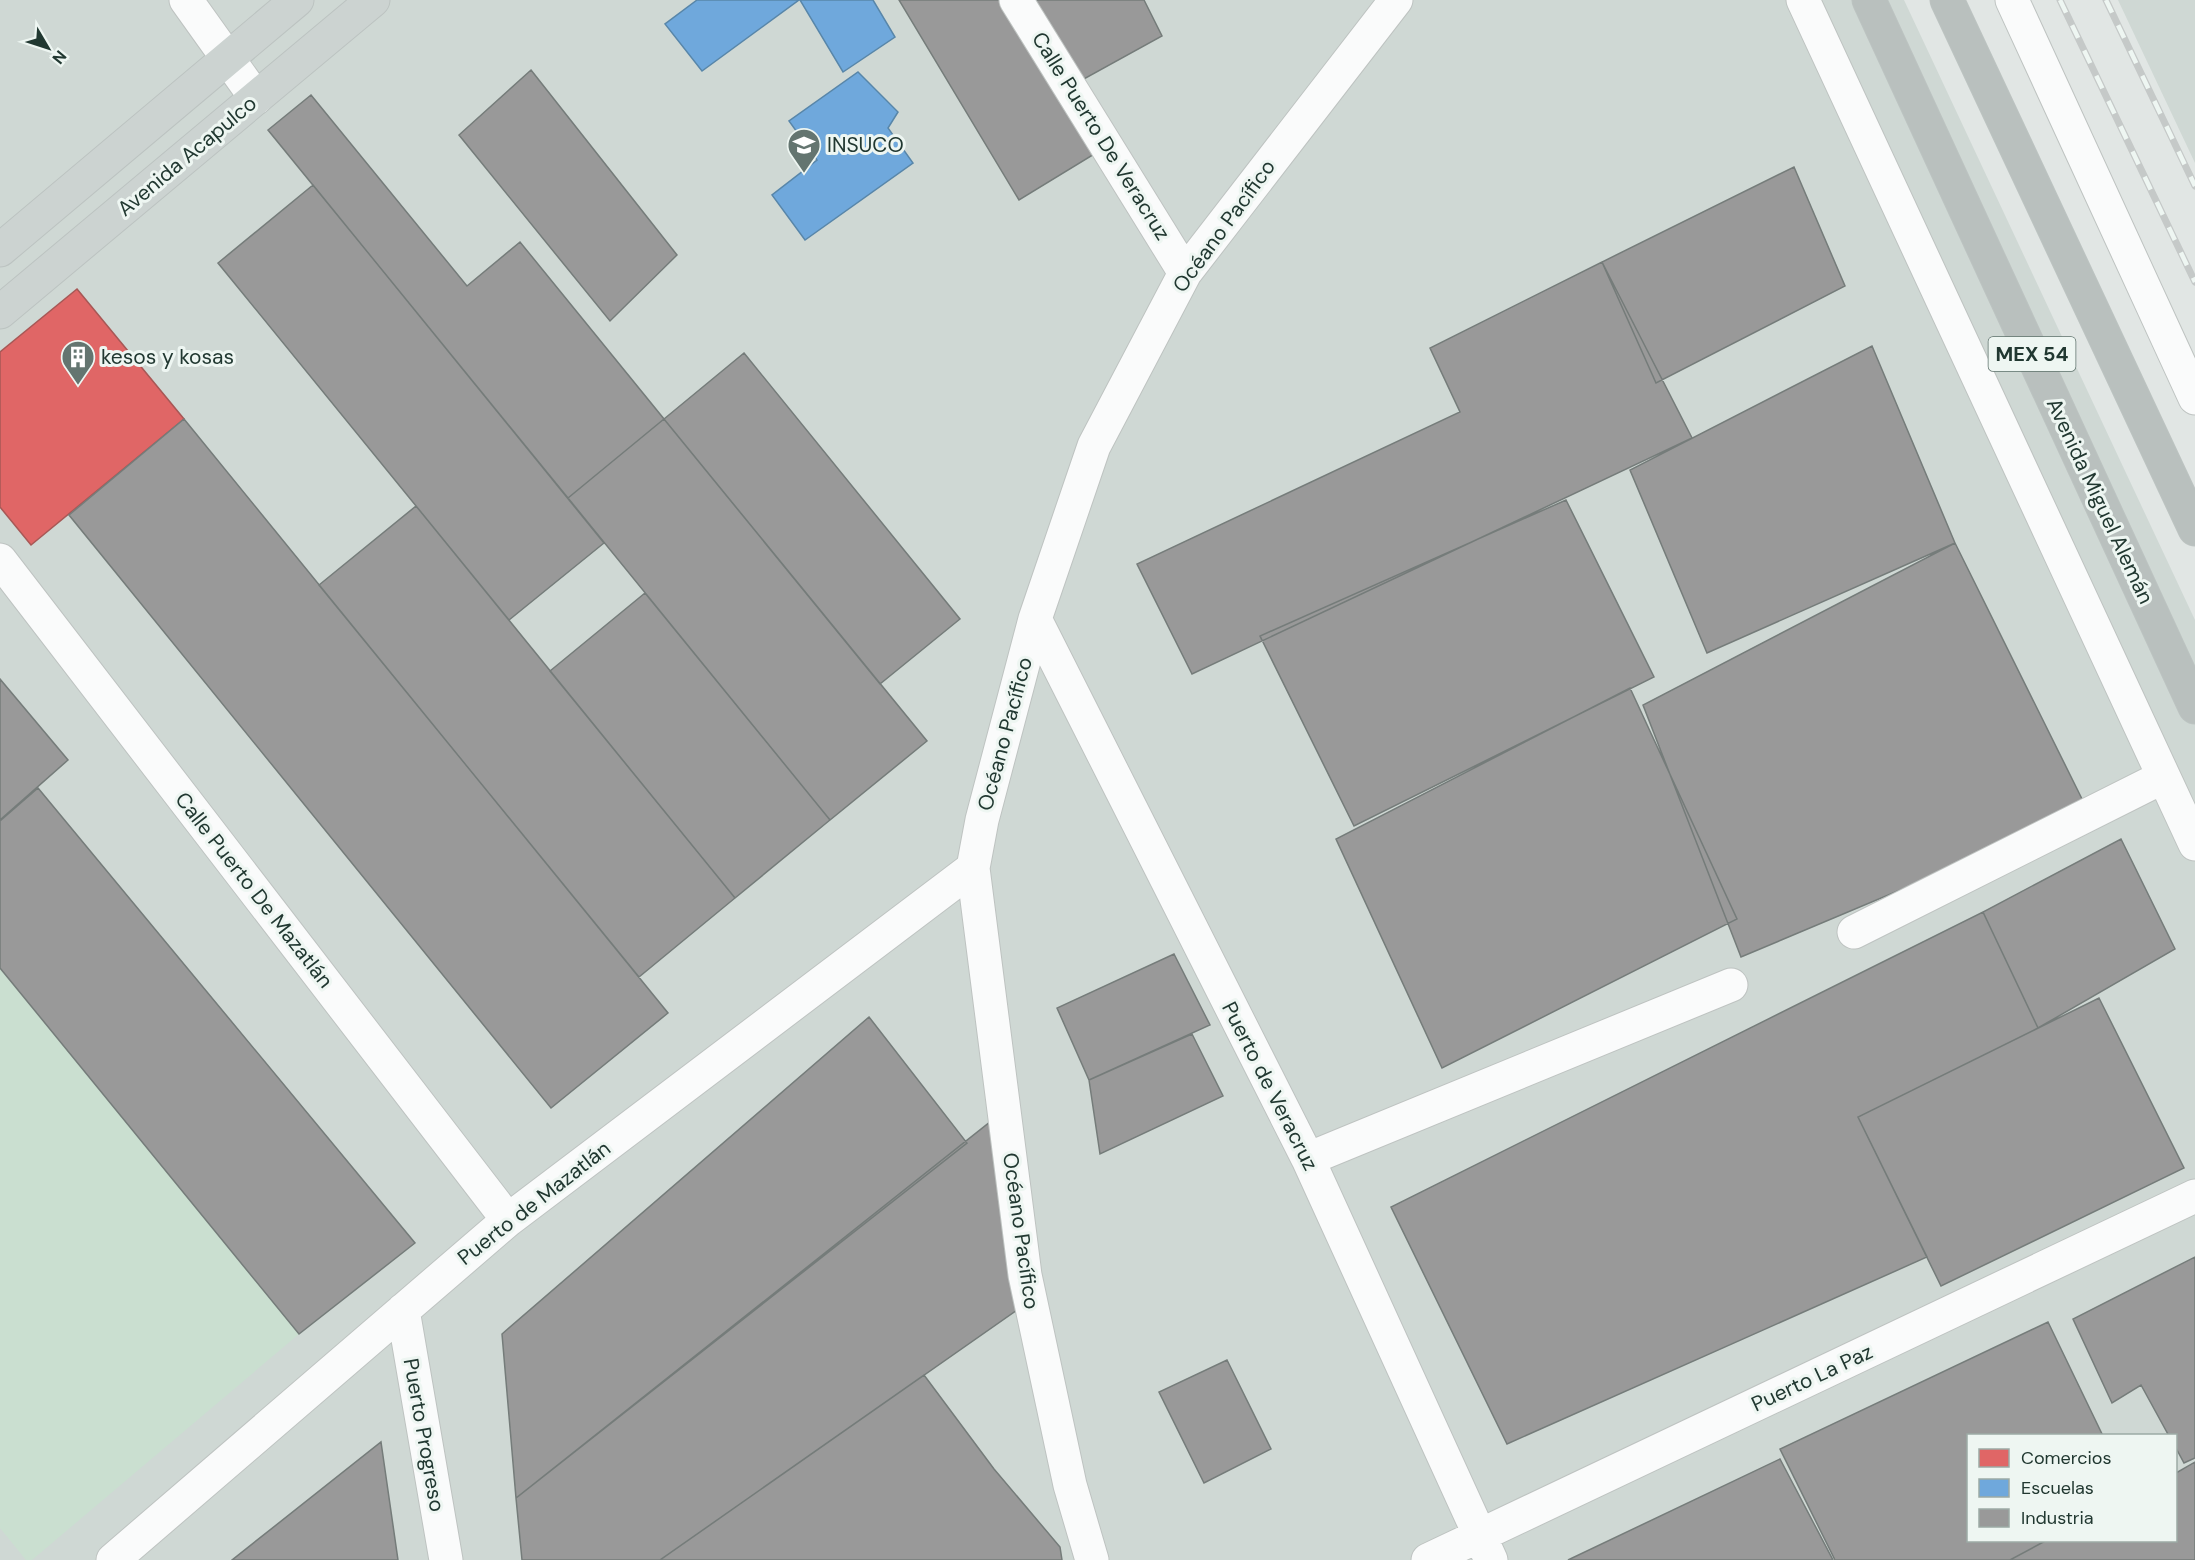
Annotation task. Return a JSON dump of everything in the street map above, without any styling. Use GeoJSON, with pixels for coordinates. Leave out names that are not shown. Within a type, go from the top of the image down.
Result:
{"type":"FeatureCollection","features":[{"type":"Feature","properties":{"kind":"highway","name":"Avenida Miguel Alemán"},"geometry":{"type":"LineString","coordinates":[[1869,0],[2195,707]]}},
{"type":"Feature","properties":{"kind":"highway","name":"MEX 54"},"geometry":{"type":"LineString","coordinates":[[1947,0],[2195,529]]}},
{"type":"Feature","properties":{"kind":"main road"},"geometry":{"type":"LineString","coordinates":[[0,250],[297,0]]}},
{"type":"Feature","properties":{"kind":"main road","name":"Avenida Acapulco"},"geometry":{"type":"LineString","coordinates":[[0,312],[373,0]]}},
{"type":"Feature","properties":{"kind":"street"},"geometry":{"type":"LineString","coordinates":[[186,0],[256,98]]}},
{"type":"Feature","properties":{"kind":"street","name":"Calle Puerto De Veracruz"},"geometry":{"type":"LineString","coordinates":[[1016,0],[1185,273]]}},
{"type":"Feature","properties":{"kind":"street","name":"Océano Pacífico"},"geometry":{"type":"LineString","coordinates":[[1092,1560],[1070,1485],[1025,1275],[973,868],[982,820],[1035,620],[1094,446],[1185,273],[1396,0]]}},
{"type":"Feature","properties":{"kind":"street"},"geometry":{"type":"LineString","coordinates":[[1803,0],[2195,844]]}},
{"type":"Feature","properties":{"kind":"street"},"geometry":{"type":"LineString","coordinates":[[2012,0],[2195,398]]}},
{"type":"Feature","properties":{"kind":"street","name":"Calle Puerto De Mazatlán"},"geometry":{"type":"LineString","coordinates":[[0,560],[508,1220]]}},
{"type":"Feature","properties":{"kind":"street","name":"Puerto de Veracruz"},"geometry":{"type":"LineString","coordinates":[[1035,620],[1308,1160],[1485,1548]]}},
{"type":"Feature","properties":{"kind":"street"},"geometry":{"type":"LineString","coordinates":[[1854,932],[2163,777]]}},
{"type":"Feature","properties":{"kind":"street","name":"Puerto de Mazatlán"},"geometry":{"type":"LineString","coordinates":[[113,1560],[508,1220],[973,868]]}},
{"type":"Feature","properties":{"kind":"street"},"geometry":{"type":"LineString","coordinates":[[1308,1160],[1731,985]]}},
{"type":"Feature","properties":{"kind":"street","name":"Puerto La Paz"},"geometry":{"type":"LineString","coordinates":[[1428,1560],[1485,1548],[2195,1196]]}},
{"type":"Feature","properties":{"kind":"street","name":"Puerto Progreso"},"geometry":{"type":"LineString","coordinates":[[403,1310],[446,1560]]}},
{"type":"Feature","properties":{"kind":"shaded area"},"geometry":{"type":"Polygon","coordinates":[[[0,0],[1904,0],[2195,620],[2195,1560],[0,1560],[0,0]]]}},
{"type":"Feature","properties":{"kind":"shaded area"},"geometry":{"type":"Polygon","coordinates":[[[2118,0],[2195,0],[2195,163],[2118,0]]]}},
{"type":"Feature","properties":{"kind":"green space"},"geometry":{"type":"Polygon","coordinates":[[[0,968],[299,1334],[32,1560],[26,1560],[0,1528],[0,968]]]}},
{"type":"Feature","properties":{"kind":"building: Comercios","name":"kesos y kosas"},"geometry":{"type":"Polygon","coordinates":[[[77,289],[184,419],[31,545],[0,507],[0,352],[77,289]]]}},
{"type":"Feature","properties":{"kind":"building: Escuelas"},"geometry":{"type":"Polygon","coordinates":[[[697,0],[799,0],[702,71],[665,24],[697,0]]]}},
{"type":"Feature","properties":{"kind":"building: Escuelas"},"geometry":{"type":"Polygon","coordinates":[[[800,0],[873,0],[895,37],[843,72],[800,0]]]}},
{"type":"Feature","properties":{"kind":"building: Escuelas"},"geometry":{"type":"Polygon","coordinates":[[[858,72],[898,112],[888,128],[913,163],[805,240],[772,195],[817,160],[789,121],[858,72]]]}},
{"type":"Feature","properties":{"kind":"building: Industria"},"geometry":{"type":"Polygon","coordinates":[[[899,0],[1007,0],[1096,153],[1019,200],[899,0]]]}},
{"type":"Feature","properties":{"kind":"building: Industria"},"geometry":{"type":"Polygon","coordinates":[[[1030,0],[1144,0],[1162,36],[1073,85],[1030,0]]]}},
{"type":"Feature","properties":{"kind":"building: Industria"},"geometry":{"type":"Polygon","coordinates":[[[531,70],[677,255],[610,321],[459,135],[531,70]]]}},
{"type":"Feature","properties":{"kind":"building: Industria"},"geometry":{"type":"Polygon","coordinates":[[[311,95],[467,286],[520,242],[664,419],[568,498],[268,130],[311,95]]]}},
{"type":"Feature","properties":{"kind":"building: Industria"},"geometry":{"type":"Polygon","coordinates":[[[1794,167],[1845,286],[1656,383],[1602,262],[1794,167]]]}},
{"type":"Feature","properties":{"kind":"building: Industria"},"geometry":{"type":"Polygon","coordinates":[[[313,185],[604,543],[509,620],[218,263],[313,185]]]}},
{"type":"Feature","properties":{"kind":"building: Industria"},"geometry":{"type":"Polygon","coordinates":[[[1602,262],[1692,438],[1192,674],[1137,564],[1460,412],[1430,348],[1602,262]]]}},
{"type":"Feature","properties":{"kind":"building: Industria"},"geometry":{"type":"Polygon","coordinates":[[[1872,346],[1955,543],[1707,653],[1630,470],[1872,346]]]}},
{"type":"Feature","properties":{"kind":"building: Industria"},"geometry":{"type":"Polygon","coordinates":[[[744,353],[960,619],[880,684],[664,419],[744,353]]]}},
{"type":"Feature","properties":{"kind":"building: Industria"},"geometry":{"type":"Polygon","coordinates":[[[184,419],[668,1013],[551,1108],[69,515],[184,419]]]}},
{"type":"Feature","properties":{"kind":"building: Industria"},"geometry":{"type":"Polygon","coordinates":[[[664,419],[927,741],[830,820],[568,498],[664,419]]]}},
{"type":"Feature","properties":{"kind":"building: Industria"},"geometry":{"type":"Polygon","coordinates":[[[1566,500],[1654,677],[1354,826],[1260,636],[1566,500]]]}},
{"type":"Feature","properties":{"kind":"building: Industria"},"geometry":{"type":"Polygon","coordinates":[[[416,506],[735,898],[639,977],[319,585],[416,506]]]}},
{"type":"Feature","properties":{"kind":"building: Industria"},"geometry":{"type":"Polygon","coordinates":[[[1955,543],[2088,811],[1741,957],[1643,705],[1955,543]]]}},
{"type":"Feature","properties":{"kind":"building: Industria"},"geometry":{"type":"Polygon","coordinates":[[[645,593],[830,820],[735,898],[550,671],[645,593]]]}},
{"type":"Feature","properties":{"kind":"building: Industria"},"geometry":{"type":"Polygon","coordinates":[[[0,679],[68,760],[0,820],[0,679]]]}},
{"type":"Feature","properties":{"kind":"building: Industria"},"geometry":{"type":"Polygon","coordinates":[[[1630,688],[1737,919],[1442,1068],[1336,839],[1630,688]]]}},
{"type":"Feature","properties":{"kind":"building: Industria"},"geometry":{"type":"Polygon","coordinates":[[[38,788],[415,1243],[299,1334],[0,968],[0,821],[38,788]]]}},
{"type":"Feature","properties":{"kind":"building: Industria"},"geometry":{"type":"Polygon","coordinates":[[[2121,839],[2175,949],[2038,1028],[1983,912],[2121,839]]]}},
{"type":"Feature","properties":{"kind":"building: Industria"},"geometry":{"type":"Polygon","coordinates":[[[1983,912],[2038,1028],[1858,1117],[1927,1257],[1507,1444],[1391,1207],[1983,912]]]}},
{"type":"Feature","properties":{"kind":"building: Industria"},"geometry":{"type":"Polygon","coordinates":[[[1174,954],[1210,1025],[1089,1080],[1057,1008],[1174,954]]]}},
{"type":"Feature","properties":{"kind":"building: Industria"},"geometry":{"type":"Polygon","coordinates":[[[2099,998],[2184,1168],[1941,1286],[1858,1117],[2099,998]]]}},
{"type":"Feature","properties":{"kind":"building: Industria"},"geometry":{"type":"Polygon","coordinates":[[[869,1017],[967,1143],[516,1498],[502,1334],[869,1017]]]}},
{"type":"Feature","properties":{"kind":"building: Industria"},"geometry":{"type":"Polygon","coordinates":[[[1192,1034],[1223,1096],[1100,1154],[1089,1080],[1192,1034]]]}},
{"type":"Feature","properties":{"kind":"building: Industria"},"geometry":{"type":"Polygon","coordinates":[[[990,1122],[1020,1308],[660,1560],[522,1560],[516,1498],[990,1122]]]}},
{"type":"Feature","properties":{"kind":"building: Industria"},"geometry":{"type":"Polygon","coordinates":[[[2195,1257],[2195,1458],[2184,1463],[2177,1450],[2177,1434],[2168,1434],[2141,1385],[2112,1403],[2073,1319],[2195,1257]]]}},
{"type":"Feature","properties":{"kind":"building: Industria"},"geometry":{"type":"Polygon","coordinates":[[[2048,1322],[2102,1434],[1967,1434],[1967,1542],[2043,1542],[2010,1560],[1835,1560],[1780,1449],[2048,1322]]]}},
{"type":"Feature","properties":{"kind":"building: Industria"},"geometry":{"type":"Polygon","coordinates":[[[1227,1360],[1271,1449],[1204,1483],[1159,1392],[1227,1360]]]}},
{"type":"Feature","properties":{"kind":"building: Industria"},"geometry":{"type":"Polygon","coordinates":[[[924,1375],[994,1469],[1060,1547],[1062,1560],[660,1560],[924,1375]]]}},
{"type":"Feature","properties":{"kind":"building: Industria"},"geometry":{"type":"Polygon","coordinates":[[[381,1442],[398,1560],[232,1560],[381,1442]]]}},
{"type":"Feature","properties":{"kind":"building: Industria"},"geometry":{"type":"Polygon","coordinates":[[[1780,1459],[1833,1560],[1568,1560],[1780,1459]]]}},
{"type":"Feature","properties":{"kind":"building: Industria"},"geometry":{"type":"Polygon","coordinates":[[[2195,1462],[2195,1560],[2010,1560],[2043,1542],[2177,1542],[2177,1472],[2195,1462]]]}},
{"type":"Feature","properties":{"kind":"railway"},"geometry":{"type":"LineString","coordinates":[[2060,0],[2195,282]]}},
{"type":"Feature","properties":{"kind":"railway"},"geometry":{"type":"LineString","coordinates":[[2106,0],[2195,186]]}},
{"type":"Feature","properties":{"kind":"place","name":"INSUCO"},"geometry":{"type":"Point","coordinates":[804,174]}},
{"type":"Feature","properties":{"kind":"place","name":"kesos y kosas"},"geometry":{"type":"Point","coordinates":[78,386]}}]}
